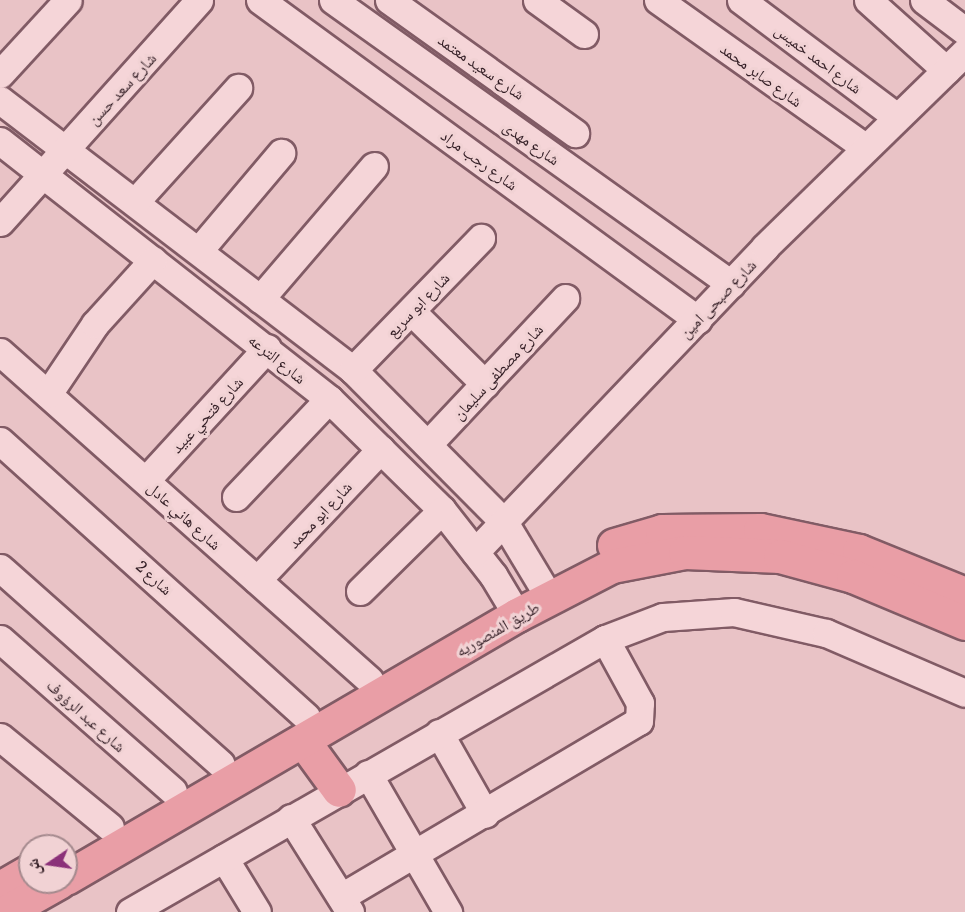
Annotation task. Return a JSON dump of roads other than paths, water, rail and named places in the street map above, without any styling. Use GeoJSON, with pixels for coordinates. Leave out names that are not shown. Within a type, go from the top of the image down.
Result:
{"type":"FeatureCollection","features":[{"type":"Feature","properties":{"kind":"main road","name":"طريق المنصوريه"},"geometry":{"type":"LineString","coordinates":[[78,871],[305,729],[632,539],[728,527],[821,540],[965,594]]}},
{"type":"Feature","properties":{"kind":"main road","name":"طريق المنصوريه"},"geometry":{"type":"LineString","coordinates":[[544,589],[644,557],[745,552],[853,576],[965,623]]}},
{"type":"Feature","properties":{"kind":"main road","name":"طريق المنصوريه"},"geometry":{"type":"LineString","coordinates":[[78,844],[221,764],[305,729],[369,680],[512,608]]}},
{"type":"Feature","properties":{"kind":"main road"},"geometry":{"type":"LineString","coordinates":[[305,729],[339,790]]}},
{"type":"Feature","properties":{"kind":"main road"},"geometry":{"type":"LineString","coordinates":[[0,888],[18,878]]}},
{"type":"Feature","properties":{"kind":"main road"},"geometry":{"type":"LineString","coordinates":[[6,912],[38,894]]}},
{"type":"Feature","properties":{"kind":"street"},"geometry":{"type":"LineString","coordinates":[[0,74],[68,0]]}},
{"type":"Feature","properties":{"kind":"street","name":"شارع رجب مراد"},"geometry":{"type":"LineString","coordinates":[[261,0],[698,320]]}},
{"type":"Feature","properties":{"kind":"street","name":"شارع مهدى"},"geometry":{"type":"LineString","coordinates":[[333,0],[731,284]]}},
{"type":"Feature","properties":{"kind":"street","name":"شارع سعيد معتمد"},"geometry":{"type":"LineString","coordinates":[[389,0],[575,133]]}},
{"type":"Feature","properties":{"kind":"street"},"geometry":{"type":"LineString","coordinates":[[537,0],[584,34]]}},
{"type":"Feature","properties":{"kind":"street","name":"شارع صابر محمد"},"geometry":{"type":"LineString","coordinates":[[658,0],[866,147]]}},
{"type":"Feature","properties":{"kind":"street","name":"شارع احمد خميس"},"geometry":{"type":"LineString","coordinates":[[741,0],[897,117]]}},
{"type":"Feature","properties":{"kind":"street"},"geometry":{"type":"LineString","coordinates":[[868,0],[956,61]]}},
{"type":"Feature","properties":{"kind":"street"},"geometry":{"type":"LineString","coordinates":[[924,0],[965,31]]}},
{"type":"Feature","properties":{"kind":"street","name":"شارع سعد حسن"},"geometry":{"type":"LineString","coordinates":[[0,222],[194,2]]}},
{"type":"Feature","properties":{"kind":"street","name":"شارع صبحى امين"},"geometry":{"type":"LineString","coordinates":[[475,552],[731,284],[866,147],[956,61]]}},
{"type":"Feature","properties":{"kind":"street"},"geometry":{"type":"LineString","coordinates":[[135,202],[238,88]]}},
{"type":"Feature","properties":{"kind":"street"},"geometry":{"type":"LineString","coordinates":[[0,100],[64,151],[200,249],[260,299],[353,370],[504,522],[544,589]]}},
{"type":"Feature","properties":{"kind":"street","name":"شارع الترعه"},"geometry":{"type":"LineString","coordinates":[[0,141],[267,348],[329,399],[442,510],[475,552],[512,608]]}},
{"type":"Feature","properties":{"kind":"street"},"geometry":{"type":"LineString","coordinates":[[200,249],[281,153]]}},
{"type":"Feature","properties":{"kind":"street"},"geometry":{"type":"LineString","coordinates":[[260,299],[374,166]]}},
{"type":"Feature","properties":{"kind":"street","name":"شارع ابو سريع"},"geometry":{"type":"LineString","coordinates":[[353,370],[481,238]]}},
{"type":"Feature","properties":{"kind":"street"},"geometry":{"type":"LineString","coordinates":[[48,394],[95,324],[153,260]]}},
{"type":"Feature","properties":{"kind":"street","name":"شارع مصطفى سليمان"},"geometry":{"type":"LineString","coordinates":[[429,444],[565,298]]}},
{"type":"Feature","properties":{"kind":"street"},"geometry":{"type":"LineString","coordinates":[[411,311],[485,384]]}},
{"type":"Feature","properties":{"kind":"street","name":"شارع فتحي عبيد"},"geometry":{"type":"LineString","coordinates":[[146,480],[267,348]]}},
{"type":"Feature","properties":{"kind":"street","name":"شارع هاني عادل"},"geometry":{"type":"LineString","coordinates":[[0,352],[369,680]]}},
{"type":"Feature","properties":{"kind":"street"},"geometry":{"type":"LineString","coordinates":[[236,496],[329,399]]}},
{"type":"Feature","properties":{"kind":"street","name":"شارع 2"},"geometry":{"type":"LineString","coordinates":[[0,441],[305,729]]}},
{"type":"Feature","properties":{"kind":"street","name":"شارع ابو محمد"},"geometry":{"type":"LineString","coordinates":[[257,580],[381,449]]}},
{"type":"Feature","properties":{"kind":"street"},"geometry":{"type":"LineString","coordinates":[[360,591],[442,510]]}},
{"type":"Feature","properties":{"kind":"street"},"geometry":{"type":"LineString","coordinates":[[0,568],[221,764]]}},
{"type":"Feature","properties":{"kind":"street"},"geometry":{"type":"LineString","coordinates":[[130,912],[604,639],[663,617],[734,612],[826,633],[965,693]]}},
{"type":"Feature","properties":{"kind":"street","name":"شارع عبد الرؤوف"},"geometry":{"type":"LineString","coordinates":[[0,639],[173,791]]}},
{"type":"Feature","properties":{"kind":"street"},"geometry":{"type":"LineString","coordinates":[[291,818],[345,905],[416,854],[639,722],[643,710],[604,639]]}},
{"type":"Feature","properties":{"kind":"street"},"geometry":{"type":"LineString","coordinates":[[439,733],[485,814]]}},
{"type":"Feature","properties":{"kind":"street"},"geometry":{"type":"LineString","coordinates":[[0,737],[110,827]]}},
{"type":"Feature","properties":{"kind":"street"},"geometry":{"type":"LineString","coordinates":[[368,774],[448,912]]}},
{"type":"Feature","properties":{"kind":"street"},"geometry":{"type":"LineString","coordinates":[[224,858],[257,912]]}}]}
